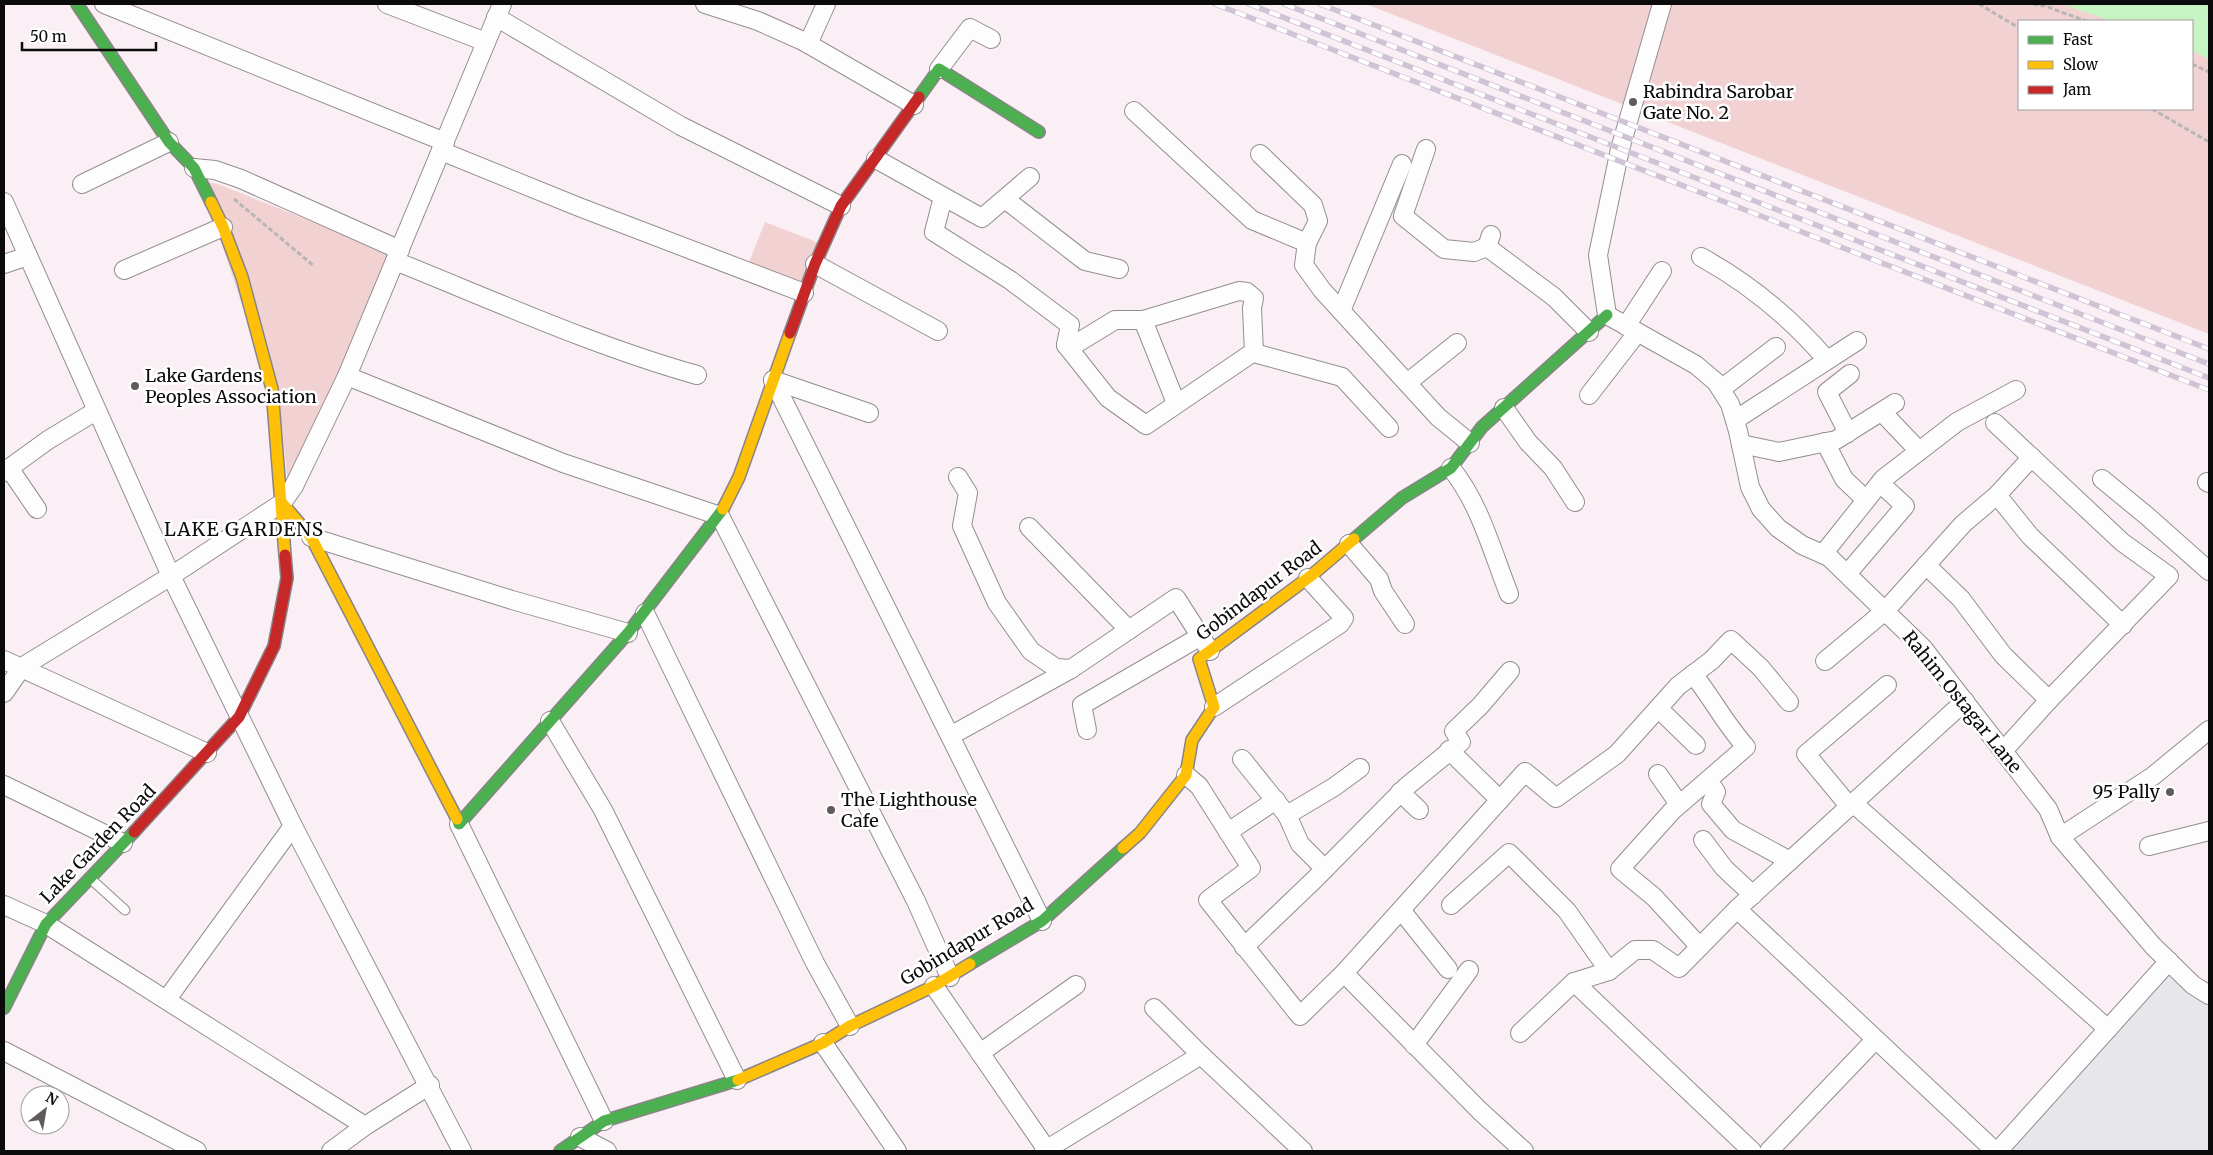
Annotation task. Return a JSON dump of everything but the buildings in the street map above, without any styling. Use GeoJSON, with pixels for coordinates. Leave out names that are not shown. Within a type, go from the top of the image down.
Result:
{"type":"FeatureCollection","features":[{"type":"Feature","properties":{"kind":"street"},"geometry":{"type":"LineString","coordinates":[[77,4],[169,142],[194,168],[242,277],[272,388],[282,503],[311,537],[459,824],[604,1121]]}},
{"type":"Feature","properties":{"kind":"street"},"geometry":{"type":"LineString","coordinates":[[104,4],[443,147],[579,207],[804,293]]}},
{"type":"Feature","properties":{"kind":"street"},"geometry":{"type":"LineString","coordinates":[[386,4],[486,42]]}},
{"type":"Feature","properties":{"kind":"street"},"geometry":{"type":"LineString","coordinates":[[705,4],[758,21],[808,44],[914,105]]}},
{"type":"Feature","properties":{"kind":"street"},"geometry":{"type":"LineString","coordinates":[[808,44],[826,4]]}},
{"type":"Feature","properties":{"kind":"street"},"geometry":{"type":"LineString","coordinates":[[1607,315],[1598,255],[1620,149],[1662,4]]}},
{"type":"Feature","properties":{"kind":"street"},"geometry":{"type":"LineString","coordinates":[[4,693],[22,667],[170,576],[282,503],[294,486],[348,376],[499,10],[681,126],[841,206]]}},
{"type":"Feature","properties":{"kind":"street"},"geometry":{"type":"LineString","coordinates":[[459,824],[645,613],[720,516],[739,477],[804,293],[841,206],[970,28],[991,39]]}},
{"type":"Feature","properties":{"kind":"street"},"geometry":{"type":"LineString","coordinates":[[939,69],[1040,132]]}},
{"type":"Feature","properties":{"kind":"street"},"geometry":{"type":"LineString","coordinates":[[1134,111],[1252,220],[1307,243]]}},
{"type":"Feature","properties":{"kind":"street"},"geometry":{"type":"LineString","coordinates":[[82,184],[169,142]]}},
{"type":"Feature","properties":{"kind":"street"},"geometry":{"type":"LineString","coordinates":[[1426,150],[1403,216],[1444,249],[1474,252],[1489,241],[1554,297],[1589,332]]}},
{"type":"Feature","properties":{"kind":"street"},"geometry":{"type":"LineString","coordinates":[[1260,154],[1313,205],[1318,221],[1307,243],[1304,265],[1322,290],[1438,417],[1470,442]]}},
{"type":"Feature","properties":{"kind":"street"},"geometry":{"type":"LineString","coordinates":[[876,159],[982,218],[1030,177]]}},
{"type":"Feature","properties":{"kind":"street"},"geometry":{"type":"LineString","coordinates":[[1341,311],[1402,164]]}},
{"type":"Feature","properties":{"kind":"street"},"geometry":{"type":"LineString","coordinates":[[194,168],[215,170],[241,179],[397,255],[546,321],[665,366],[697,374]]}},
{"type":"Feature","properties":{"kind":"street"},"geometry":{"type":"LineString","coordinates":[[943,197],[934,232],[1010,280],[1070,325],[1066,345],[1108,398],[1146,425],[1254,353],[1342,377],[1389,428]]}},
{"type":"Feature","properties":{"kind":"street"},"geometry":{"type":"LineString","coordinates":[[1005,199],[1085,261],[1119,269]]}},
{"type":"Feature","properties":{"kind":"street"},"geometry":{"type":"LineString","coordinates":[[4,202],[170,576],[293,826],[430,1085],[462,1151]]}},
{"type":"Feature","properties":{"kind":"street"},"geometry":{"type":"LineString","coordinates":[[124,270],[222,228]]}},
{"type":"Feature","properties":{"kind":"street"},"geometry":{"type":"LineString","coordinates":[[4,264],[28,256]]}},
{"type":"Feature","properties":{"kind":"street"},"geometry":{"type":"LineString","coordinates":[[1701,257],[1732,274],[1776,307],[1806,335],[1827,360]]}},
{"type":"Feature","properties":{"kind":"street"},"geometry":{"type":"LineString","coordinates":[[815,264],[938,331]]}},
{"type":"Feature","properties":{"kind":"street"},"geometry":{"type":"LineString","coordinates":[[1589,395],[1631,329],[1662,271]]}},
{"type":"Feature","properties":{"kind":"street"},"geometry":{"type":"LineString","coordinates":[[1066,345],[1079,342],[1116,320],[1142,320],[1239,291],[1247,292],[1254,298],[1252,308],[1254,353]]}},
{"type":"Feature","properties":{"kind":"street","name":"Rahim Ostagar Lane"},"geometry":{"type":"LineString","coordinates":[[1607,315],[1696,364],[1716,382],[1730,404],[1750,487],[1761,509],[1778,528],[1802,545],[1829,557],[1923,648],[2048,808],[2060,837],[2153,946],[2193,985],[2209,995]]}},
{"type":"Feature","properties":{"kind":"street","name":"Gobindapur Road"},"geometry":{"type":"LineString","coordinates":[[560,1151],[604,1121],[737,1080],[823,1043],[850,1026],[934,986],[1042,921],[1140,833],[1186,775],[1192,740],[1214,707],[1199,659],[1205,643],[1308,578],[1402,498],[1451,468],[1482,427],[1607,315]]}},
{"type":"Feature","properties":{"kind":"street"},"geometry":{"type":"LineString","coordinates":[[1142,320],[1176,404]]}},
{"type":"Feature","properties":{"kind":"street"},"geometry":{"type":"LineString","coordinates":[[1735,420],[1857,341]]}},
{"type":"Feature","properties":{"kind":"street"},"geometry":{"type":"LineString","coordinates":[[1407,383],[1457,343]]}},
{"type":"Feature","properties":{"kind":"street"},"geometry":{"type":"LineString","coordinates":[[1721,389],[1776,347]]}},
{"type":"Feature","properties":{"kind":"street"},"geometry":{"type":"LineString","coordinates":[[1848,433],[1827,392],[1850,374]]}},
{"type":"Feature","properties":{"kind":"street"},"geometry":{"type":"LineString","coordinates":[[348,376],[563,463],[720,516],[916,901],[950,976]]}},
{"type":"Feature","properties":{"kind":"street"},"geometry":{"type":"LineString","coordinates":[[773,380],[869,413]]}},
{"type":"Feature","properties":{"kind":"street"},"geometry":{"type":"LineString","coordinates":[[773,380],[1042,921]]}},
{"type":"Feature","properties":{"kind":"street"},"geometry":{"type":"LineString","coordinates":[[1822,554],[1883,478],[1957,422],[2016,390]]}},
{"type":"Feature","properties":{"kind":"street"},"geometry":{"type":"LineString","coordinates":[[1504,408],[1528,442],[1553,468],[1575,502]]}},
{"type":"Feature","properties":{"kind":"street"},"geometry":{"type":"LineString","coordinates":[[1741,444],[1779,452],[1836,440],[1888,408],[1918,452]]}},
{"type":"Feature","properties":{"kind":"street"},"geometry":{"type":"LineString","coordinates":[[37,509],[6,470],[48,440],[96,411]]}},
{"type":"Feature","properties":{"kind":"street"},"geometry":{"type":"LineString","coordinates":[[1995,423],[2122,542],[2169,576],[2002,751]]}},
{"type":"Feature","properties":{"kind":"street"},"geometry":{"type":"LineString","coordinates":[[1825,442],[1844,479],[1866,500]]}},
{"type":"Feature","properties":{"kind":"street"},"geometry":{"type":"LineString","coordinates":[[1825,661],[1885,611],[1964,524],[2032,458]]}},
{"type":"Feature","properties":{"kind":"street"},"geometry":{"type":"LineString","coordinates":[[1451,468],[1462,481],[1480,516],[1509,594]]}},
{"type":"Feature","properties":{"kind":"street"},"geometry":{"type":"LineString","coordinates":[[958,477],[968,493],[962,526],[997,603],[1031,651],[1056,668],[1071,669]]}},
{"type":"Feature","properties":{"kind":"street"},"geometry":{"type":"LineString","coordinates":[[2102,478],[2209,571]]}},
{"type":"Feature","properties":{"kind":"street"},"geometry":{"type":"LineString","coordinates":[[1847,574],[1905,506],[1880,483]]}},
{"type":"Feature","properties":{"kind":"street"},"geometry":{"type":"LineString","coordinates":[[1996,495],[2030,536],[2123,625]]}},
{"type":"Feature","properties":{"kind":"street","name":"Lake Garden Road"},"geometry":{"type":"LineString","coordinates":[[4,1008],[46,924],[91,879],[239,717],[274,646],[287,578],[282,503]]}},
{"type":"Feature","properties":{"kind":"street"},"geometry":{"type":"LineString","coordinates":[[1030,527],[1129,630]]}},
{"type":"Feature","properties":{"kind":"street"},"geometry":{"type":"LineString","coordinates":[[311,537],[512,600],[628,633]]}},
{"type":"Feature","properties":{"kind":"street"},"geometry":{"type":"LineString","coordinates":[[1349,544],[1379,579],[1383,591],[1405,624]]}},
{"type":"Feature","properties":{"kind":"street"},"geometry":{"type":"LineString","coordinates":[[1926,565],[1961,599],[2003,655],[2049,700]]}},
{"type":"Feature","properties":{"kind":"street"},"geometry":{"type":"LineString","coordinates":[[1214,707],[1340,624],[1344,618],[1308,578]]}},
{"type":"Feature","properties":{"kind":"street"},"geometry":{"type":"LineString","coordinates":[[950,736],[1071,669],[1176,598],[1205,643],[1082,705],[1087,730]]}},
{"type":"Feature","properties":{"kind":"street"},"geometry":{"type":"LineString","coordinates":[[645,613],[815,963],[850,1026]]}},
{"type":"Feature","properties":{"kind":"street"},"geometry":{"type":"LineString","coordinates":[[1186,775],[1199,786],[1251,868],[1208,900],[1300,1016],[1344,973],[1525,772],[1556,798],[1617,754],[1678,686],[1712,660],[1732,640],[1761,668],[1789,702]]}},
{"type":"Feature","properties":{"kind":"street"},"geometry":{"type":"LineString","coordinates":[[4,660],[207,753]]}},
{"type":"Feature","properties":{"kind":"street"},"geometry":{"type":"LineString","coordinates":[[1244,947],[1325,869],[1400,792],[1460,742],[1454,731],[1480,706],[1510,671]]}},
{"type":"Feature","properties":{"kind":"street"},"geometry":{"type":"LineString","coordinates":[[1693,674],[1746,747],[1679,804],[1620,869],[1654,897],[1700,947]]}},
{"type":"Feature","properties":{"kind":"street"},"geometry":{"type":"LineString","coordinates":[[1887,685],[1806,754],[1852,805],[2108,1028]]}},
{"type":"Feature","properties":{"kind":"street"},"geometry":{"type":"LineString","coordinates":[[1520,1033],[1574,982],[1609,971],[1635,950],[1653,950],[1679,968],[1737,909],[1965,701]]}},
{"type":"Feature","properties":{"kind":"street"},"geometry":{"type":"LineString","coordinates":[[1658,708],[1696,746]]}},
{"type":"Feature","properties":{"kind":"street"},"geometry":{"type":"LineString","coordinates":[[550,721],[603,810],[737,1080]]}},
{"type":"Feature","properties":{"kind":"street"},"geometry":{"type":"LineString","coordinates":[[2060,837],[2152,776],[2209,730]]}},
{"type":"Feature","properties":{"kind":"street"},"geometry":{"type":"LineString","coordinates":[[1449,750],[1500,800]]}},
{"type":"Feature","properties":{"kind":"street"},"geometry":{"type":"LineString","coordinates":[[1242,759],[1287,815],[1300,844],[1325,869]]}},
{"type":"Feature","properties":{"kind":"street"},"geometry":{"type":"LineString","coordinates":[[1287,815],[1334,787],[1360,768]]}},
{"type":"Feature","properties":{"kind":"street"},"geometry":{"type":"LineString","coordinates":[[1658,774],[1679,804]]}},
{"type":"Feature","properties":{"kind":"street"},"geometry":{"type":"LineString","coordinates":[[1708,780],[1716,792],[1711,804],[1733,830],[1790,861]]}},
{"type":"Feature","properties":{"kind":"street"},"geometry":{"type":"LineString","coordinates":[[4,785],[123,843]]}},
{"type":"Feature","properties":{"kind":"street"},"geometry":{"type":"LineString","coordinates":[[1400,792],[1419,810]]}},
{"type":"Feature","properties":{"kind":"street"},"geometry":{"type":"LineString","coordinates":[[1228,832],[1276,800]]}},
{"type":"Feature","properties":{"kind":"street"},"geometry":{"type":"LineString","coordinates":[[168,1000],[293,826]]}},
{"type":"Feature","properties":{"kind":"street"},"geometry":{"type":"LineString","coordinates":[[2149,846],[2209,831]]}},
{"type":"Feature","properties":{"kind":"street"},"geometry":{"type":"LineString","coordinates":[[1704,840],[1724,868],[1753,895]]}},
{"type":"Feature","properties":{"kind":"street"},"geometry":{"type":"LineString","coordinates":[[1451,906],[1509,853],[1567,911],[1609,971]]}},
{"type":"Feature","properties":{"kind":"street"},"geometry":{"type":"LineString","coordinates":[[4,905],[46,924],[365,1126]]}},
{"type":"Feature","properties":{"kind":"street"},"geometry":{"type":"LineString","coordinates":[[1737,909],[1875,1040],[1996,1151],[2169,961]]}},
{"type":"Feature","properties":{"kind":"street"},"geometry":{"type":"LineString","coordinates":[[1401,910],[1448,969]]}},
{"type":"Feature","properties":{"kind":"street"},"geometry":{"type":"LineString","coordinates":[[1414,1044],[1469,970]]}},
{"type":"Feature","properties":{"kind":"street"},"geometry":{"type":"LineString","coordinates":[[1344,973],[1480,1111],[1524,1151]]}},
{"type":"Feature","properties":{"kind":"street"},"geometry":{"type":"LineString","coordinates":[[1574,982],[1752,1151]]}},
{"type":"Feature","properties":{"kind":"street"},"geometry":{"type":"LineString","coordinates":[[980,1053],[1076,985]]}},
{"type":"Feature","properties":{"kind":"street"},"geometry":{"type":"LineString","coordinates":[[934,986],[1045,1150],[1201,1055]]}},
{"type":"Feature","properties":{"kind":"street"},"geometry":{"type":"LineString","coordinates":[[1154,1008],[1303,1151]]}},
{"type":"Feature","properties":{"kind":"street"},"geometry":{"type":"LineString","coordinates":[[1769,1151],[1875,1040]]}},
{"type":"Feature","properties":{"kind":"street"},"geometry":{"type":"LineString","coordinates":[[823,1043],[897,1151]]}},
{"type":"Feature","properties":{"kind":"street"},"geometry":{"type":"LineString","coordinates":[[4,1051],[197,1151]]}},
{"type":"Feature","properties":{"kind":"street"},"geometry":{"type":"LineString","coordinates":[[331,1151],[365,1126],[430,1085]]}},
{"type":"Feature","properties":{"kind":"street"},"geometry":{"type":"LineString","coordinates":[[580,1137],[607,1151]]}},
{"type":"Feature","properties":{"kind":"lane"},"geometry":{"type":"LineString","coordinates":[[91,879],[125,910]]}},
{"type":"Feature","properties":{"kind":"path"},"geometry":{"type":"LineString","coordinates":[[1979,4],[2018,27]]}},
{"type":"Feature","properties":{"kind":"path"},"geometry":{"type":"LineString","coordinates":[[2033,4],[2045,6],[2083,20]]}},
{"type":"Feature","properties":{"kind":"path"},"geometry":{"type":"LineString","coordinates":[[2193,64],[2209,72]]}},
{"type":"Feature","properties":{"kind":"path"},"geometry":{"type":"LineString","coordinates":[[2154,110],[2209,142]]}},
{"type":"Feature","properties":{"kind":"path"},"geometry":{"type":"LineString","coordinates":[[228,195],[314,266]]}},
{"type":"Feature","properties":{"kind":"shaded area"},"geometry":{"type":"Polygon","coordinates":[[[1366,4],[2209,4],[2209,334],[1366,4]]]}},
{"type":"Feature","properties":{"kind":"shaded area"},"geometry":{"type":"Polygon","coordinates":[[[2062,4],[2209,4],[2209,59],[2193,51],[2193,20],[2108,20],[2062,4]]]}},
{"type":"Feature","properties":{"kind":"shaded area"},"geometry":{"type":"Polygon","coordinates":[[[201,181],[218,184],[393,254],[288,485],[282,426],[201,181]]]}},
{"type":"Feature","properties":{"kind":"shaded area"},"geometry":{"type":"Polygon","coordinates":[[[765,222],[819,243],[801,287],[748,265],[765,222]]]}},
{"type":"Feature","properties":{"kind":"shaded area"},"geometry":{"type":"Polygon","coordinates":[[[2170,967],[2209,1002],[2209,1151],[2002,1151],[2170,967]]]}},
{"type":"Feature","properties":{"kind":"railway"},"geometry":{"type":"LineString","coordinates":[[1215,4],[2209,390]]}},
{"type":"Feature","properties":{"kind":"railway"},"geometry":{"type":"LineString","coordinates":[[1249,4],[2209,378]]}},
{"type":"Feature","properties":{"kind":"railway"},"geometry":{"type":"LineString","coordinates":[[1284,4],[2209,364]]}},
{"type":"Feature","properties":{"kind":"railway"},"geometry":{"type":"LineString","coordinates":[[1320,4],[2209,349]]}},
{"type":"Feature","properties":{"kind":"traffic: fast"},"geometry":{"type":"LineString","coordinates":[[77,4],[169,142],[194,168],[211,202]]}},
{"type":"Feature","properties":{"kind":"traffic: fast"},"geometry":{"type":"LineString","coordinates":[[919,97],[939,69],[1039,132]]}},
{"type":"Feature","properties":{"kind":"traffic: fast"},"geometry":{"type":"LineString","coordinates":[[1354,539],[1402,498],[1451,468],[1482,427],[1607,315]]}},
{"type":"Feature","properties":{"kind":"traffic: fast"},"geometry":{"type":"LineString","coordinates":[[457,819],[459,824],[628,633],[723,509]]}},
{"type":"Feature","properties":{"kind":"traffic: fast"},"geometry":{"type":"LineString","coordinates":[[4,1008],[46,924],[134,832]]}},
{"type":"Feature","properties":{"kind":"traffic: fast"},"geometry":{"type":"LineString","coordinates":[[970,964],[1042,921],[1123,848]]}},
{"type":"Feature","properties":{"kind":"traffic: fast"},"geometry":{"type":"LineString","coordinates":[[560,1151],[604,1121],[738,1080]]}},
{"type":"Feature","properties":{"kind":"traffic: slow"},"geometry":{"type":"LineString","coordinates":[[211,202],[223,227],[242,277],[272,389],[285,555]]}},
{"type":"Feature","properties":{"kind":"traffic: slow"},"geometry":{"type":"LineString","coordinates":[[723,509],[739,477],[790,333]]}},
{"type":"Feature","properties":{"kind":"traffic: slow"},"geometry":{"type":"LineString","coordinates":[[282,503],[311,537],[457,819]]}},
{"type":"Feature","properties":{"kind":"traffic: slow"},"geometry":{"type":"LineString","coordinates":[[1123,848],[1140,833],[1186,775],[1192,740],[1214,707],[1199,659],[1312,575],[1354,539]]}},
{"type":"Feature","properties":{"kind":"traffic: slow"},"geometry":{"type":"LineString","coordinates":[[738,1080],[823,1043],[850,1026],[934,986],[970,964]]}},
{"type":"Feature","properties":{"kind":"traffic: jam"},"geometry":{"type":"LineString","coordinates":[[790,333],[815,264],[841,206],[919,97]]}},
{"type":"Feature","properties":{"kind":"traffic: jam"},"geometry":{"type":"LineString","coordinates":[[134,832],[239,717],[274,646],[287,578],[285,555]]}},
{"type":"Feature","properties":{"kind":"place","name":"Rabindra Sarobar Gate No. 2"},"geometry":{"type":"Point","coordinates":[1633,102]}},
{"type":"Feature","properties":{"kind":"place","name":"Lake Gardens Peoples Association"},"geometry":{"type":"Point","coordinates":[135,386]}},
{"type":"Feature","properties":{"kind":"place","name":"95 Pally"},"geometry":{"type":"Point","coordinates":[2170,792]}},
{"type":"Feature","properties":{"kind":"place","name":"The Lighthouse Cafe"},"geometry":{"type":"Point","coordinates":[831,810]}},
{"type":"Feature","properties":{"kind":"district","name":"LAKE GARDENS"},"geometry":{"type":"Point","coordinates":[244,529]}}]}
